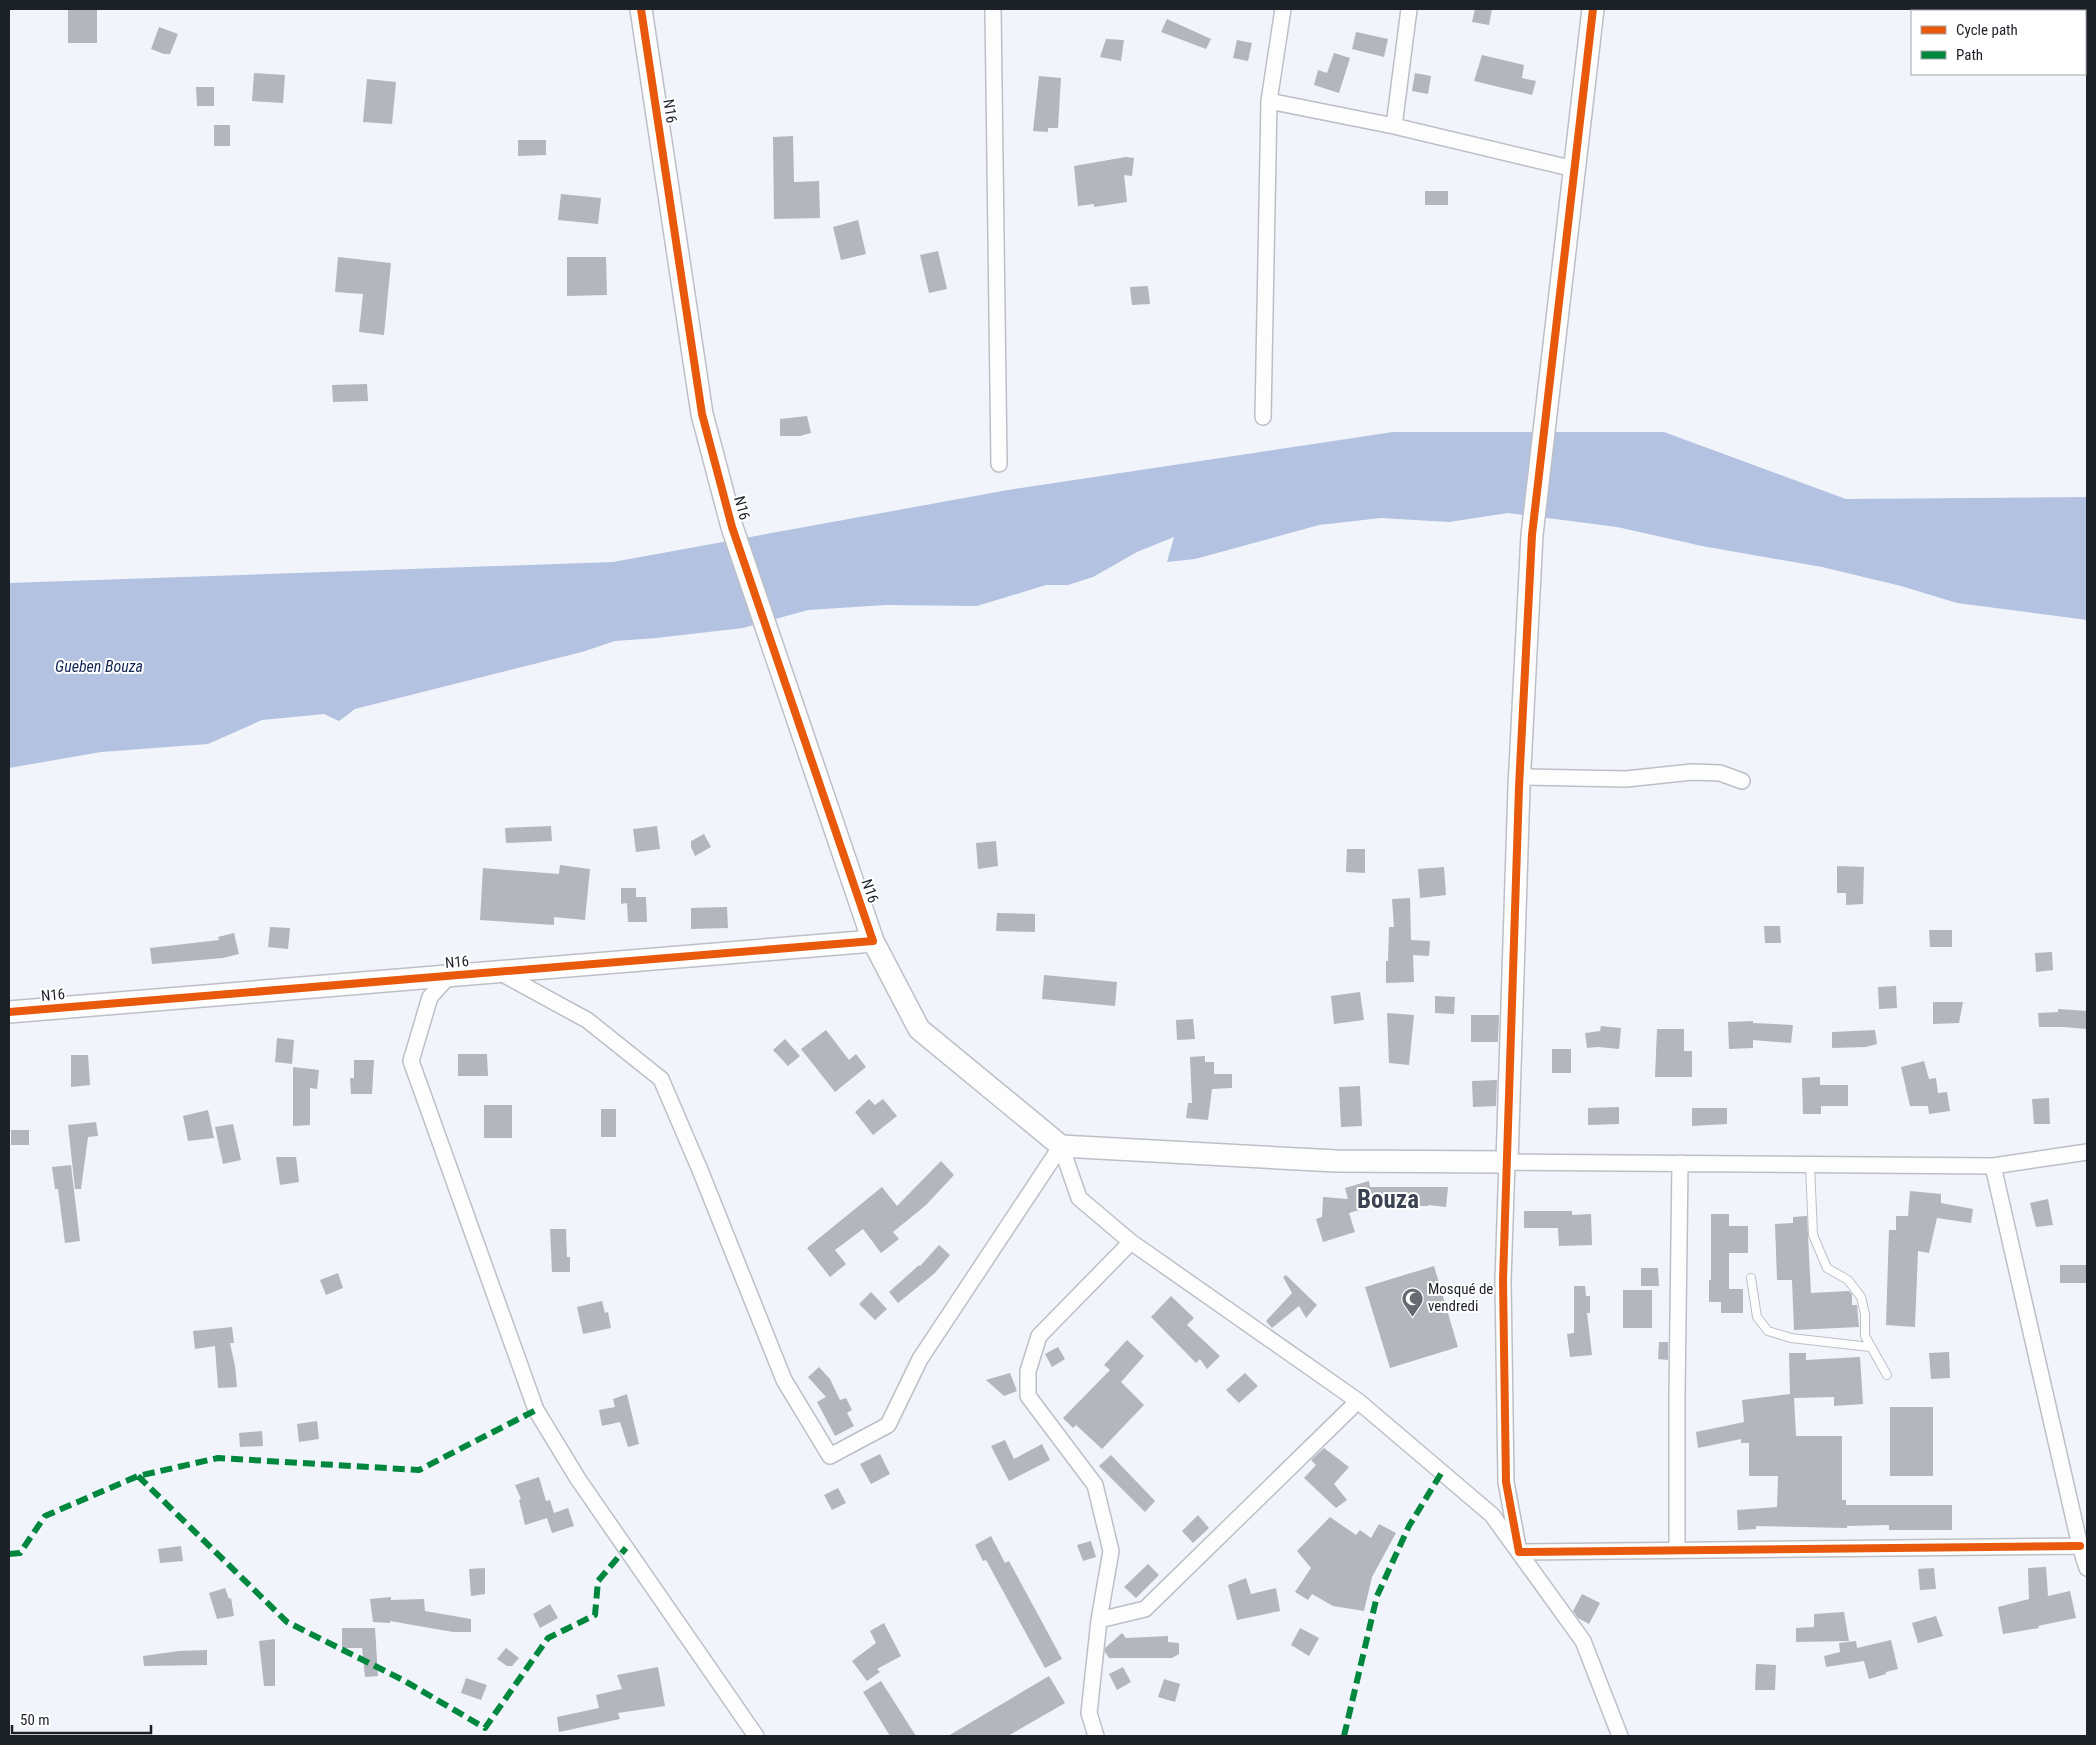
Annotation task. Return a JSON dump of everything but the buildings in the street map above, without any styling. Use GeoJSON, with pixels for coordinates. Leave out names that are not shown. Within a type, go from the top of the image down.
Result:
{"type":"FeatureCollection","features":[{"type":"Feature","properties":{"kind":"street","name":"N16"},"geometry":{"type":"LineString","coordinates":[[9,1012],[873,941],[732,527],[702,414],[641,9]]}},
{"type":"Feature","properties":{"kind":"street"},"geometry":{"type":"LineString","coordinates":[[994,9],[999,464]]}},
{"type":"Feature","properties":{"kind":"street"},"geometry":{"type":"LineString","coordinates":[[1263,417],[1269,101],[1283,9]]}},
{"type":"Feature","properties":{"kind":"street"},"geometry":{"type":"LineString","coordinates":[[1394,126],[1409,9]]}},
{"type":"Feature","properties":{"kind":"street"},"geometry":{"type":"LineString","coordinates":[[1519,1552],[1506,1482],[1503,1280],[1520,777],[1532,535],[1593,9]]}},
{"type":"Feature","properties":{"kind":"street"},"geometry":{"type":"LineString","coordinates":[[1269,101],[1394,126],[1574,169]]}},
{"type":"Feature","properties":{"kind":"street"},"geometry":{"type":"LineString","coordinates":[[1520,777],[1626,779],[1692,772],[1720,773],[1742,781]]}},
{"type":"Feature","properties":{"kind":"street"},"geometry":{"type":"LineString","coordinates":[[873,941],[919,1029],[1061,1146],[1079,1198],[1132,1242],[1358,1400],[1492,1515],[1583,1641],[1620,1736]]}},
{"type":"Feature","properties":{"kind":"street"},"geometry":{"type":"LineString","coordinates":[[499,972],[587,1020],[661,1078],[784,1380],[830,1456],[888,1425],[920,1359],[1061,1146]]}},
{"type":"Feature","properties":{"kind":"street"},"geometry":{"type":"LineString","coordinates":[[449,976],[430,997],[411,1061],[536,1410],[578,1480],[756,1736]]}},
{"type":"Feature","properties":{"kind":"street"},"geometry":{"type":"LineString","coordinates":[[1061,1146],[1336,1161],[1810,1165],[1993,1166],[2087,1152]]}},
{"type":"Feature","properties":{"kind":"street"},"geometry":{"type":"LineString","coordinates":[[1677,1550],[1680,1163]]}},
{"type":"Feature","properties":{"kind":"street"},"geometry":{"type":"LineString","coordinates":[[1993,1166],[2080,1546],[2087,1568]]}},
{"type":"Feature","properties":{"kind":"street"},"geometry":{"type":"LineString","coordinates":[[1096,1736],[1089,1713],[1100,1620],[1111,1552],[1096,1485],[1028,1396],[1028,1371],[1039,1336],[1132,1242]]}},
{"type":"Feature","properties":{"kind":"street"},"geometry":{"type":"LineString","coordinates":[[1100,1620],[1145,1609],[1358,1400]]}},
{"type":"Feature","properties":{"kind":"street"},"geometry":{"type":"LineString","coordinates":[[1519,1552],[2080,1546]]}},
{"type":"Feature","properties":{"kind":"lane"},"geometry":{"type":"LineString","coordinates":[[1810,1165],[1813,1236],[1827,1268],[1848,1280],[1861,1297],[1865,1314],[1865,1336],[1887,1375]]}},
{"type":"Feature","properties":{"kind":"lane"},"geometry":{"type":"LineString","coordinates":[[1751,1278],[1757,1317],[1768,1332],[1791,1338],[1870,1347]]}},
{"type":"Feature","properties":{"kind":"water","name":"Gueben Bouza"},"geometry":{"type":"Polygon","coordinates":[[[1393,432],[1664,432],[1846,499],[2087,497],[2087,620],[1957,603],[1901,586],[1822,567],[1702,546],[1617,527],[1508,513],[1449,522],[1381,518],[1319,525],[1195,559],[1167,562],[1174,537],[1137,552],[1093,577],[1068,585],[1046,585],[977,606],[886,605],[808,610],[743,628],[615,641],[582,652],[355,709],[339,721],[324,714],[262,720],[208,744],[101,752],[9,768],[9,583],[613,562],[1008,490],[1393,432]]]}},
{"type":"Feature","properties":{"kind":"marked path"},"geometry":{"type":"LineString","coordinates":[[9,1554],[20,1553],[45,1516],[138,1476],[218,1458],[419,1470],[536,1410]]}},
{"type":"Feature","properties":{"kind":"marked path"},"geometry":{"type":"LineString","coordinates":[[1344,1736],[1377,1596],[1409,1526],[1442,1472]]}},
{"type":"Feature","properties":{"kind":"marked path"},"geometry":{"type":"LineString","coordinates":[[138,1476],[287,1622],[403,1680],[485,1728],[548,1638],[595,1615],[598,1581],[626,1548]]}},
{"type":"Feature","properties":{"kind":"cycle path"},"geometry":{"type":"LineString","coordinates":[[9,1012],[873,941],[732,527],[702,414],[641,9]]}},
{"type":"Feature","properties":{"kind":"cycle path"},"geometry":{"type":"LineString","coordinates":[[1593,9],[1532,535],[1519,787],[1503,1280],[1506,1482],[1519,1552],[2080,1546]]}},
{"type":"Feature","properties":{"kind":"place","name":"Mosqué de vendredi"},"geometry":{"type":"Point","coordinates":[1412,1317]}},
{"type":"Feature","properties":{"kind":"district","name":"Bouza"},"geometry":{"type":"Point","coordinates":[1388,1199]}}]}
